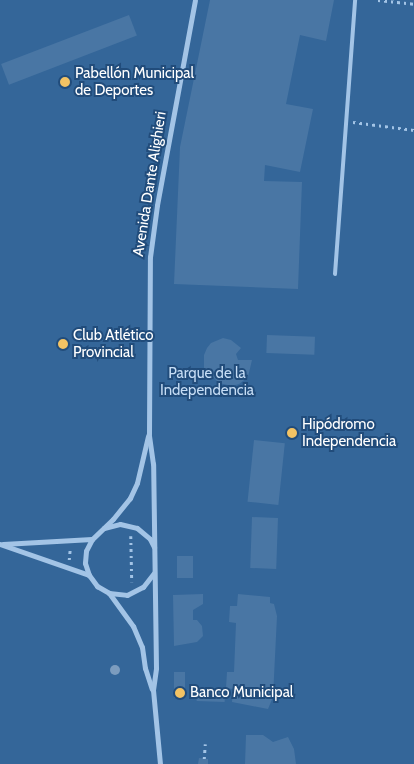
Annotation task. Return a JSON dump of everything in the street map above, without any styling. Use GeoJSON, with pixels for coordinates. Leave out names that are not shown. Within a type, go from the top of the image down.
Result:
{"type":"FeatureCollection","features":[{"type":"Feature","properties":{"kind":"street","name":"Avenida Dante Alighieri"},"geometry":{"type":"LineString","coordinates":[[154,549],[153,464],[149,434],[150,257],[156,205],[195,0]]}},
{"type":"Feature","properties":{"kind":"street","name":"Avenida Dante Alighieri"},"geometry":{"type":"LineString","coordinates":[[104,528],[130,498],[137,484],[149,434]]}},
{"type":"Feature","properties":{"kind":"street"},"geometry":{"type":"LineString","coordinates":[[152,690],[156,668],[154,549],[150,540],[137,528],[120,524],[104,528],[92,539],[86,551],[85,563],[89,575],[97,586],[109,593],[133,626],[142,647],[145,668],[152,690],[160,764]]}},
{"type":"Feature","properties":{"kind":"street"},"geometry":{"type":"LineString","coordinates":[[89,575],[0,544],[92,539]]}},
{"type":"Feature","properties":{"kind":"street"},"geometry":{"type":"LineString","coordinates":[[109,593],[127,595],[143,587],[155,572]]}},
{"type":"Feature","properties":{"kind":"lane"},"geometry":{"type":"LineString","coordinates":[[336,274],[355,0]]}},
{"type":"Feature","properties":{"kind":"path"},"geometry":{"type":"LineString","coordinates":[[378,0],[414,4]]}},
{"type":"Feature","properties":{"kind":"path"},"geometry":{"type":"LineString","coordinates":[[347,122],[414,130]]}},
{"type":"Feature","properties":{"kind":"path"},"geometry":{"type":"LineString","coordinates":[[131,536],[132,582]]}},
{"type":"Feature","properties":{"kind":"path"},"geometry":{"type":"LineString","coordinates":[[70,549],[70,562]]}},
{"type":"Feature","properties":{"kind":"path"},"geometry":{"type":"LineString","coordinates":[[204,759],[205,744]]}},
{"type":"Feature","properties":{"kind":"green space","name":"Parque de la Independencia"},"geometry":{"type":"Polygon","coordinates":[[[0,0],[414,0],[414,764],[0,764],[0,0]]]}},
{"type":"Feature","properties":{"kind":"building"},"geometry":{"type":"Polygon","coordinates":[[[210,0],[334,0],[326,41],[300,35],[286,104],[313,109],[300,172],[265,165],[264,181],[302,182],[298,289],[174,284],[180,147],[210,0]]]}},
{"type":"Feature","properties":{"kind":"building"},"geometry":{"type":"Polygon","coordinates":[[[129,15],[137,36],[9,85],[1,64],[129,15]]]}},
{"type":"Feature","properties":{"kind":"building"},"geometry":{"type":"Polygon","coordinates":[[[267,335],[315,337],[314,355],[266,353],[267,335]]]}},
{"type":"Feature","properties":{"kind":"building"},"geometry":{"type":"Polygon","coordinates":[[[223,338],[231,340],[241,348],[236,354],[238,360],[252,360],[248,377],[239,384],[232,386],[219,383],[204,368],[204,355],[207,348],[211,343],[223,338]]]}},
{"type":"Feature","properties":{"kind":"building"},"geometry":{"type":"Polygon","coordinates":[[[254,440],[285,443],[278,505],[248,502],[254,440]]]}},
{"type":"Feature","properties":{"kind":"building"},"geometry":{"type":"Polygon","coordinates":[[[252,517],[278,518],[276,569],[250,568],[252,517]]]}},
{"type":"Feature","properties":{"kind":"building"},"geometry":{"type":"Polygon","coordinates":[[[177,556],[193,556],[193,578],[177,578],[177,556]]]}},
{"type":"Feature","properties":{"kind":"building"},"geometry":{"type":"Polygon","coordinates":[[[203,594],[203,604],[193,610],[193,620],[197,620],[202,626],[203,636],[197,642],[174,646],[173,595],[203,594]]]}},
{"type":"Feature","properties":{"kind":"building"},"geometry":{"type":"Polygon","coordinates":[[[238,594],[270,597],[270,603],[274,604],[277,616],[273,697],[268,709],[232,702],[233,689],[226,688],[227,672],[234,672],[236,623],[229,622],[230,606],[237,606],[238,594]]]}},
{"type":"Feature","properties":{"kind":"building"},"geometry":{"type":"Polygon","coordinates":[[[174,672],[185,672],[185,698],[174,698],[174,672]]]}},
{"type":"Feature","properties":{"kind":"building"},"geometry":{"type":"Polygon","coordinates":[[[197,690],[225,691],[225,702],[197,701],[197,690]]]}},
{"type":"Feature","properties":{"kind":"building"},"geometry":{"type":"Polygon","coordinates":[[[246,735],[263,735],[273,742],[288,737],[294,749],[296,764],[245,764],[246,735]]]}},
{"type":"Feature","properties":{"kind":"building"},"geometry":{"type":"Polygon","coordinates":[[[199,758],[208,759],[208,764],[198,764],[199,758]]]}},
{"type":"Feature","properties":{"kind":"place","name":"Pabellón Municipal de Deportes"},"geometry":{"type":"Point","coordinates":[65,82]}},
{"type":"Feature","properties":{"kind":"place","name":"Club Atlético Provincial"},"geometry":{"type":"Point","coordinates":[63,344]}},
{"type":"Feature","properties":{"kind":"place","name":"Hipódromo Independencia"},"geometry":{"type":"Point","coordinates":[292,433]}},
{"type":"Feature","properties":{"kind":"place","name":"Banco Municipal"},"geometry":{"type":"Point","coordinates":[180,693]}}]}
